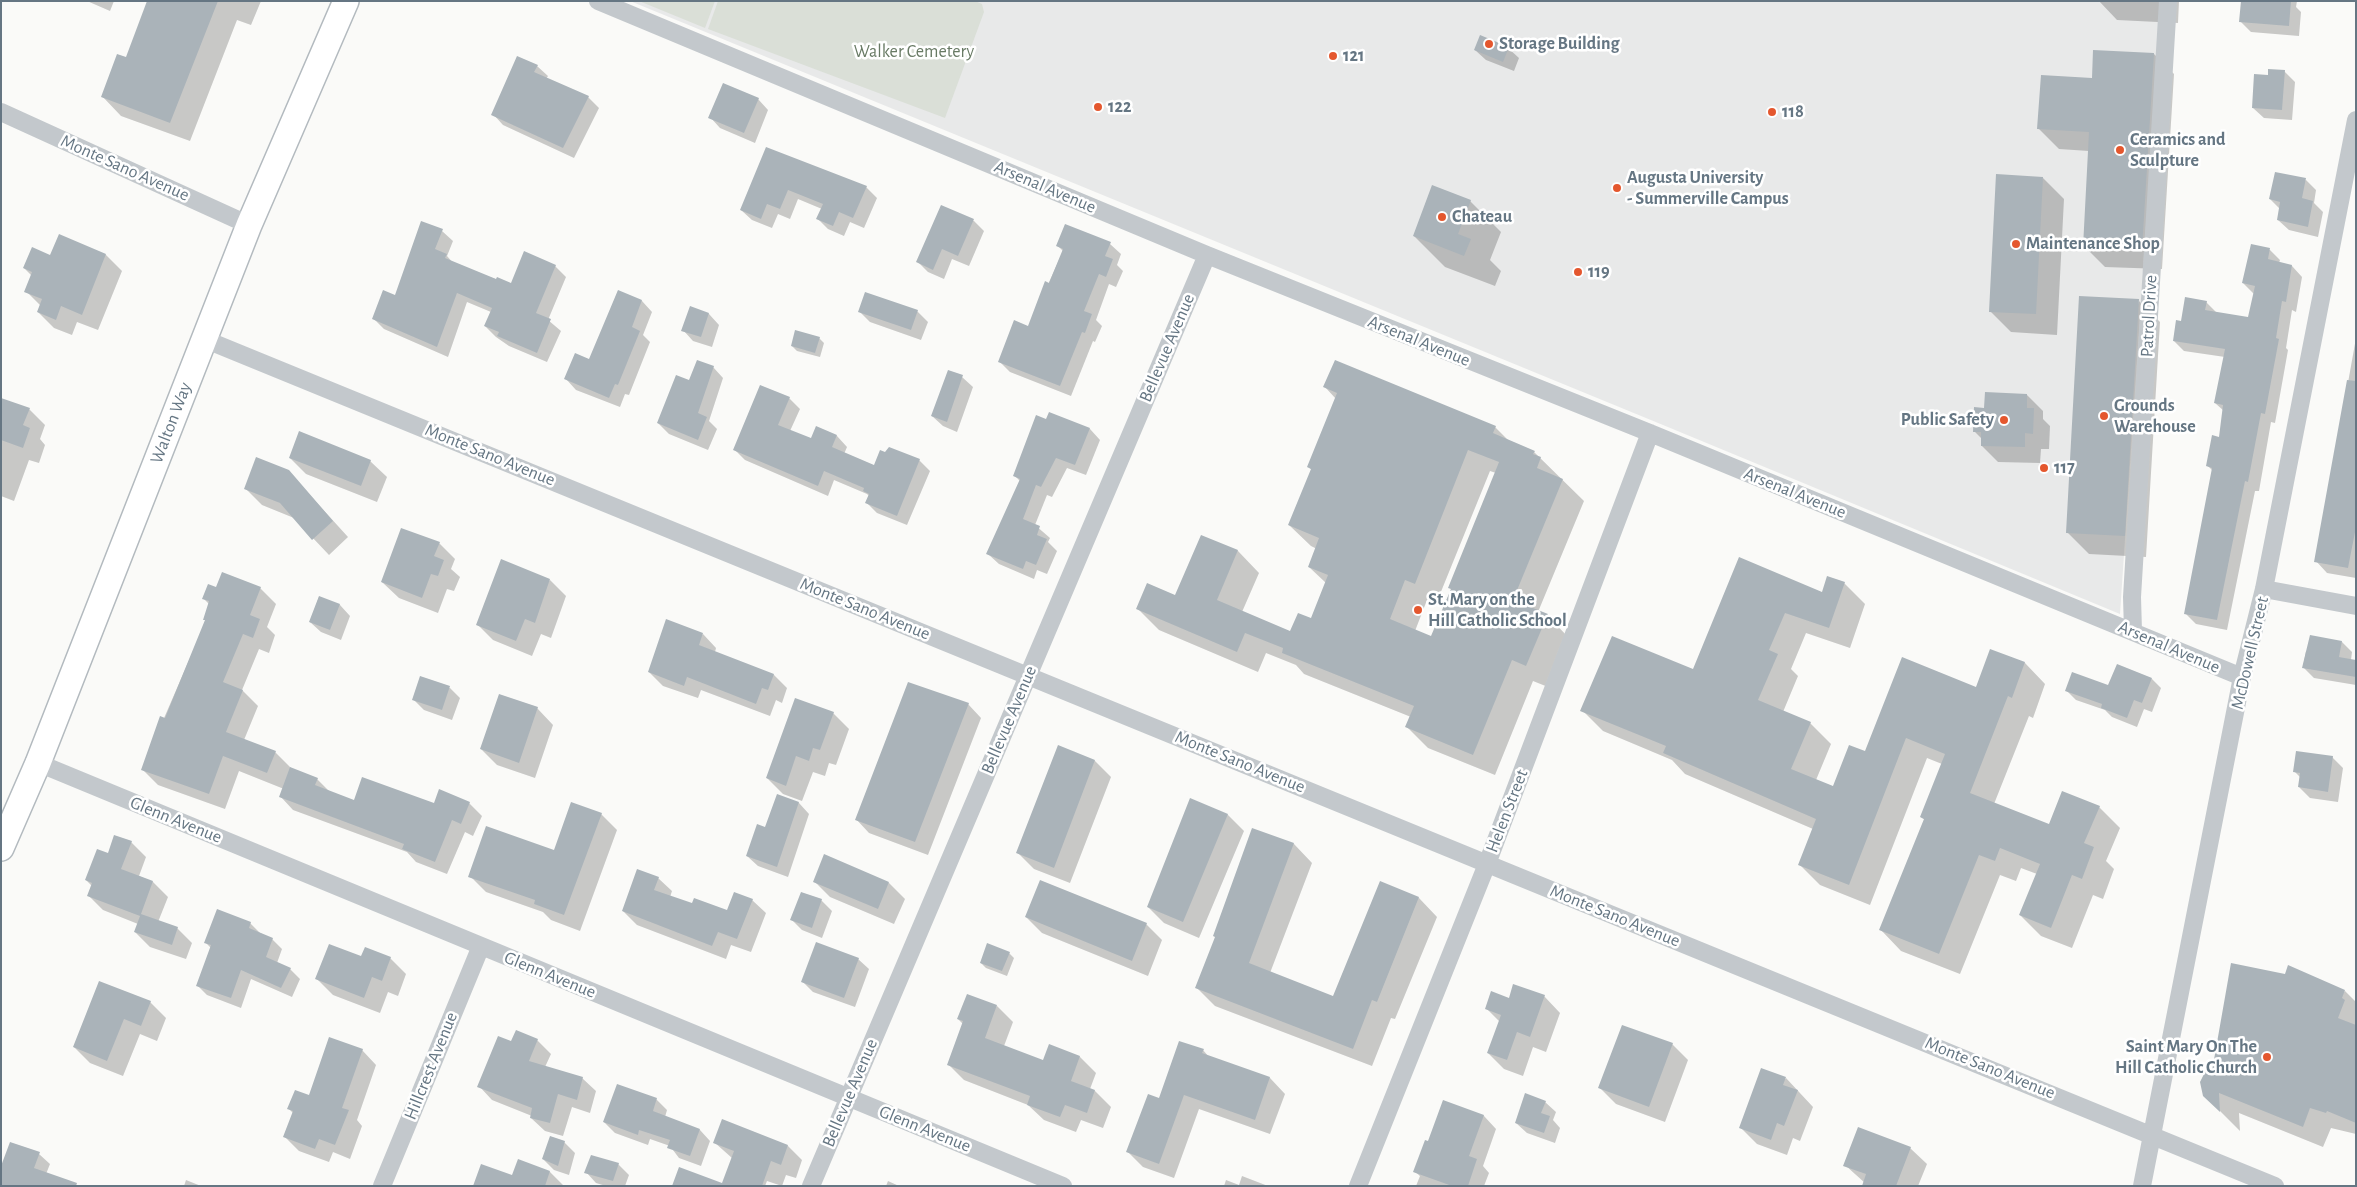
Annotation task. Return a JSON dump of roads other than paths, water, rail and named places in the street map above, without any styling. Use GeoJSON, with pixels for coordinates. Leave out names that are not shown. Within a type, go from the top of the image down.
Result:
{"type":"FeatureCollection","features":[{"type":"Feature","properties":{"kind":"main road","name":"Walton Way"},"geometry":{"type":"LineString","coordinates":[[1,848],[38,763],[249,225],[346,1]]}},
{"type":"Feature","properties":{"kind":"street","name":"Arsenal Avenue"},"geometry":{"type":"LineString","coordinates":[[598,1],[1207,255],[1650,433],[2242,677]]}},
{"type":"Feature","properties":{"kind":"street","name":"Patrol Drive"},"geometry":{"type":"LineString","coordinates":[[2133,631],[2133,587],[2168,1]]}},
{"type":"Feature","properties":{"kind":"street","name":"Monte Sano Avenue"},"geometry":{"type":"LineString","coordinates":[[1,112],[249,225]]}},
{"type":"Feature","properties":{"kind":"street","name":"McDowell Street"},"geometry":{"type":"LineString","coordinates":[[2142,1186],[2242,677],[2264,589],[2356,120]]}},
{"type":"Feature","properties":{"kind":"street","name":"Bellevue Avenue"},"geometry":{"type":"LineString","coordinates":[[811,1186],[1207,255]]}},
{"type":"Feature","properties":{"kind":"street","name":"Monte Sano Avenue"},"geometry":{"type":"LineString","coordinates":[[204,339],[2152,1134],[2275,1186]]}},
{"type":"Feature","properties":{"kind":"street","name":"Helen Street"},"geometry":{"type":"LineString","coordinates":[[1358,1186],[1487,864],[1650,433]]}},
{"type":"Feature","properties":{"kind":"street"},"geometry":{"type":"LineString","coordinates":[[2264,589],[2356,606]]}},
{"type":"Feature","properties":{"kind":"street","name":"Glenn Avenue"},"geometry":{"type":"LineString","coordinates":[[38,763],[1063,1186]]}},
{"type":"Feature","properties":{"kind":"street","name":"Hillcrest Avenue"},"geometry":{"type":"LineString","coordinates":[[382,1186],[481,946]]}},
{"type":"Feature","properties":{"kind":"place","name":"Storage Building"},"geometry":{"type":"Point","coordinates":[1489,44]}},
{"type":"Feature","properties":{"kind":"place","name":"121"},"geometry":{"type":"Point","coordinates":[1333,56]}},
{"type":"Feature","properties":{"kind":"place","name":"122"},"geometry":{"type":"Point","coordinates":[1098,107]}},
{"type":"Feature","properties":{"kind":"place","name":"118"},"geometry":{"type":"Point","coordinates":[1772,112]}},
{"type":"Feature","properties":{"kind":"place","name":"Ceramics and Sculpture"},"geometry":{"type":"Point","coordinates":[2120,150]}},
{"type":"Feature","properties":{"kind":"place","name":"Augusta University - Summerville Campus"},"geometry":{"type":"Point","coordinates":[1617,188]}},
{"type":"Feature","properties":{"kind":"place","name":"Chateau"},"geometry":{"type":"Point","coordinates":[1442,217]}},
{"type":"Feature","properties":{"kind":"place","name":"Maintenance Shop"},"geometry":{"type":"Point","coordinates":[2016,244]}},
{"type":"Feature","properties":{"kind":"place","name":"119"},"geometry":{"type":"Point","coordinates":[1578,272]}},
{"type":"Feature","properties":{"kind":"place","name":"Grounds Warehouse"},"geometry":{"type":"Point","coordinates":[2104,416]}},
{"type":"Feature","properties":{"kind":"place","name":"Public Safety"},"geometry":{"type":"Point","coordinates":[2004,420]}},
{"type":"Feature","properties":{"kind":"place","name":"117"},"geometry":{"type":"Point","coordinates":[2044,468]}},
{"type":"Feature","properties":{"kind":"place","name":"St. Mary on the Hill Catholic School"},"geometry":{"type":"Point","coordinates":[1418,610]}},
{"type":"Feature","properties":{"kind":"place","name":"Saint Mary On The Hill Catholic Church"},"geometry":{"type":"Point","coordinates":[2267,1057]}},
{"type":"Feature","properties":{"kind":"park label","name":"Walker Cemetery"},"geometry":{"type":"Point","coordinates":[914,52]}}]}
